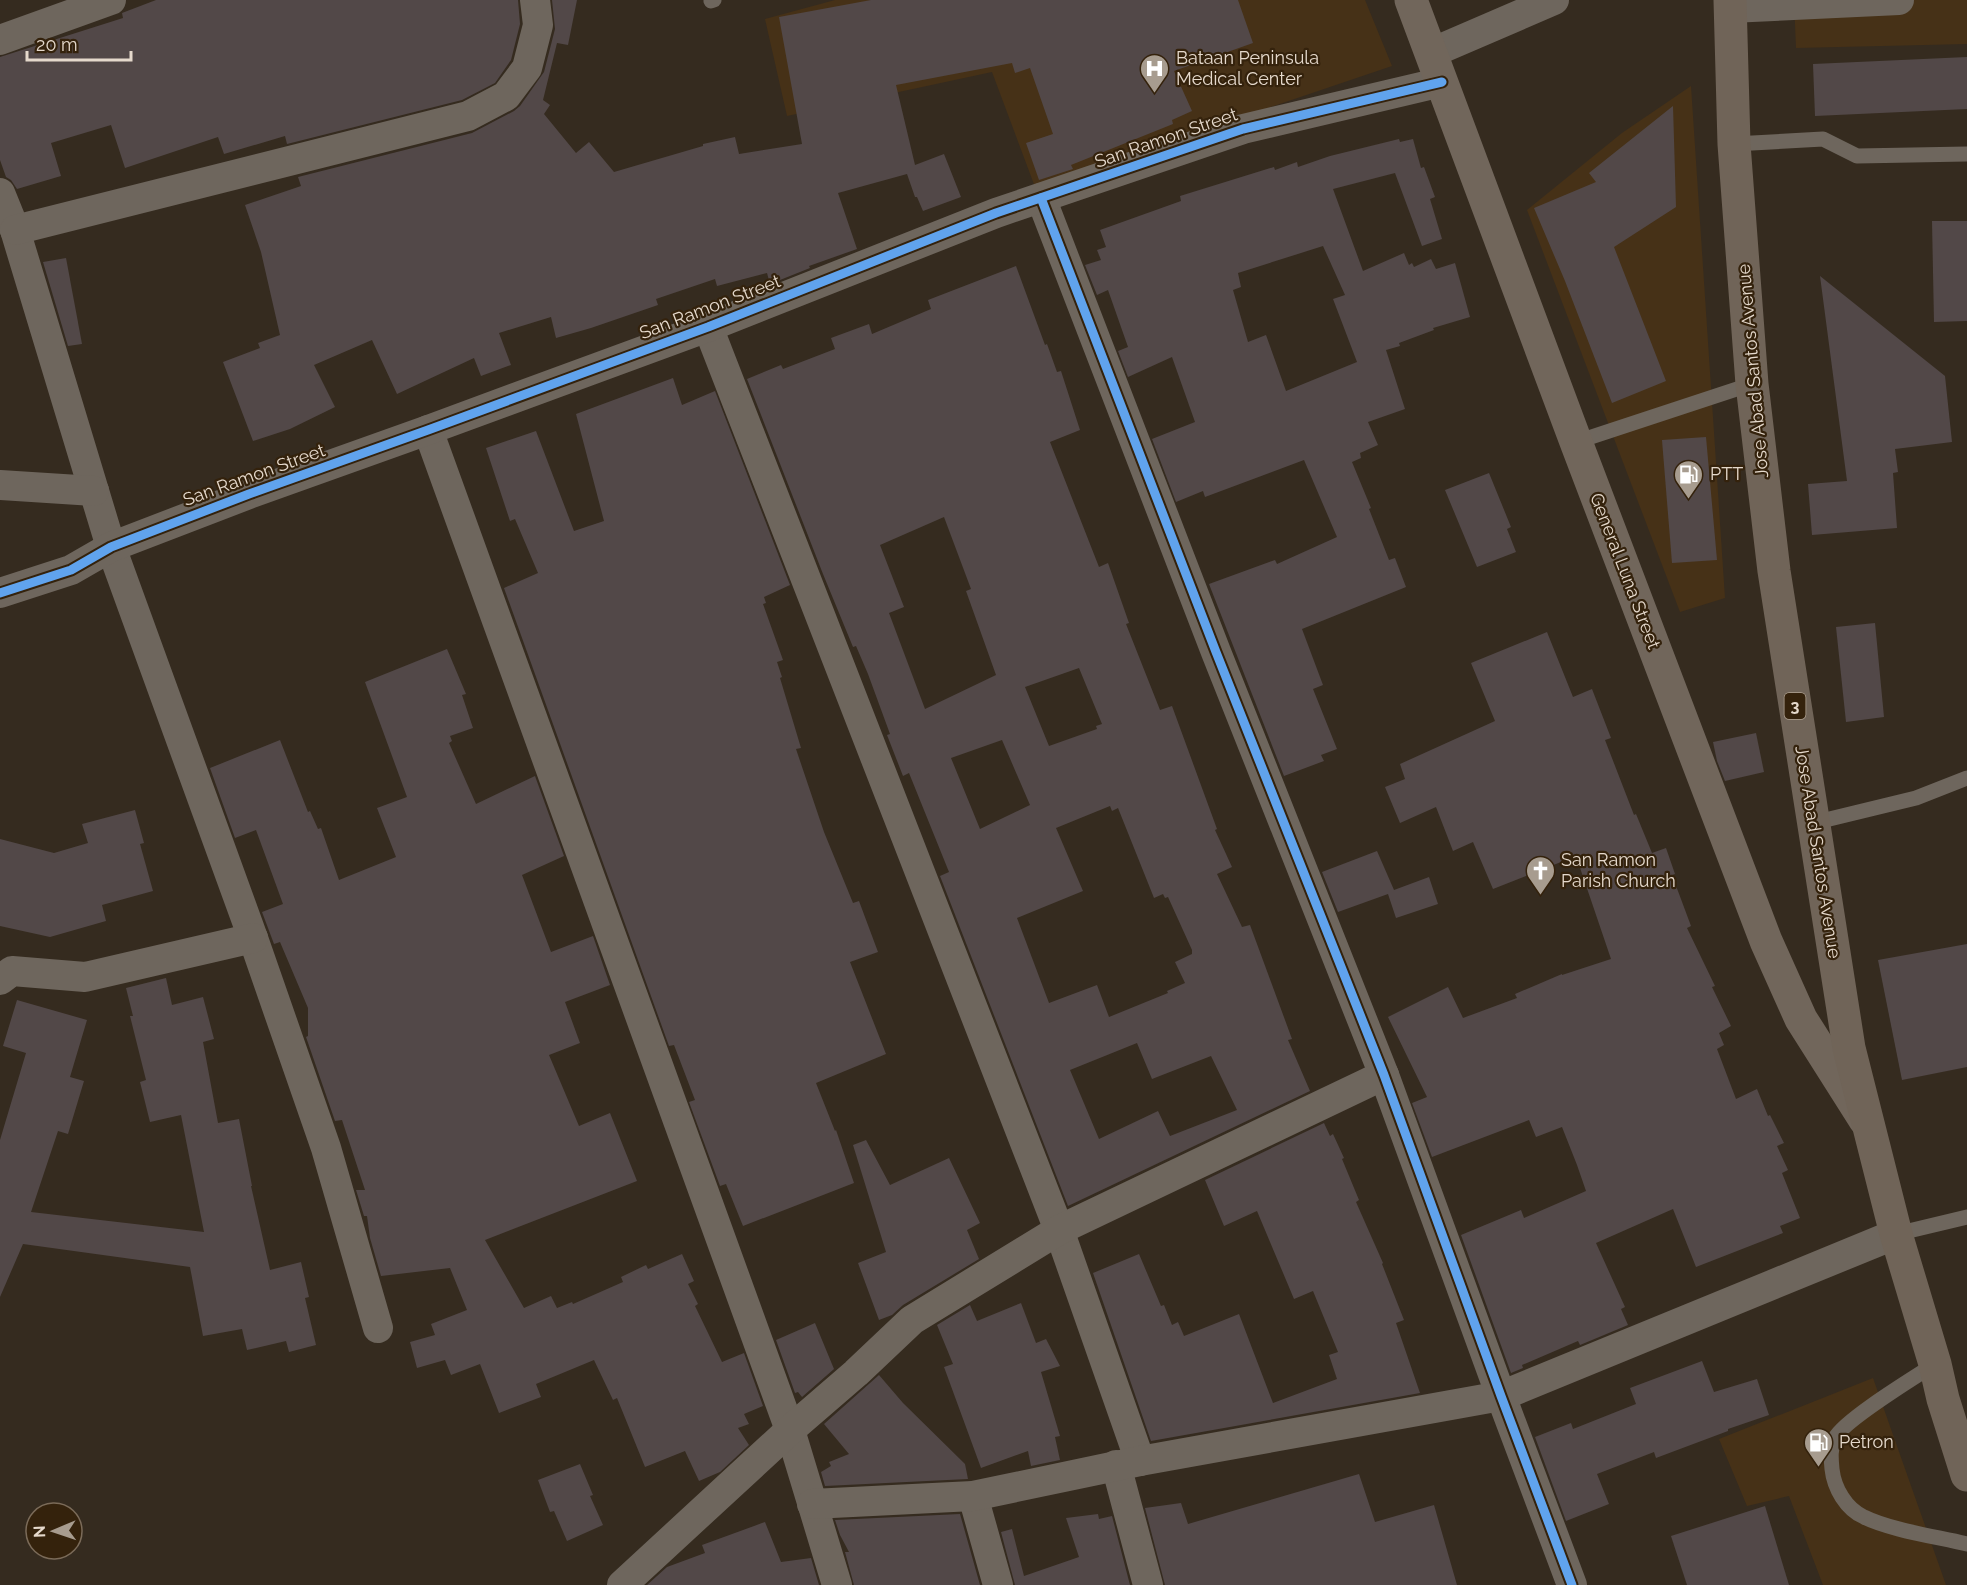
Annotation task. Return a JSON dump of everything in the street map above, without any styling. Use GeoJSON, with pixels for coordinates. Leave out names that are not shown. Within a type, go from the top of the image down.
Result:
{"type":"FeatureCollection","features":[{"type":"Feature","properties":{"kind":"highway","name":"Jose Abad Santos Avenue"},"geometry":{"type":"LineString","coordinates":[[1730,4],[1734,144],[1752,384],[1774,571],[1849,1048],[1896,1234],[1967,1475]]}},
{"type":"Feature","properties":{"kind":"main road","name":"General Luna Street"},"geometry":{"type":"LineString","coordinates":[[1411,0],[1576,442],[1767,941],[1801,1019],[1870,1128]]}},
{"type":"Feature","properties":{"kind":"street"},"geometry":{"type":"LineString","coordinates":[[0,40],[111,0]]}},
{"type":"Feature","properties":{"kind":"street"},"geometry":{"type":"LineString","coordinates":[[15,230],[468,116],[506,96],[526,68],[538,25],[535,0]]}},
{"type":"Feature","properties":{"kind":"street","name":"San Ramon Street"},"geometry":{"type":"LineString","coordinates":[[0,593],[71,570],[111,547],[249,494],[708,327],[996,213],[1243,129],[1437,67],[1554,0]]}},
{"type":"Feature","properties":{"kind":"street"},"geometry":{"type":"LineString","coordinates":[[1730,4],[1899,0]]}},
{"type":"Feature","properties":{"kind":"street"},"geometry":{"type":"LineString","coordinates":[[0,193],[15,230],[111,547],[253,938],[326,1148],[378,1328]]}},
{"type":"Feature","properties":{"kind":"street"},"geometry":{"type":"LineString","coordinates":[[1041,198],[1212,641],[1384,1075],[1572,1585]]}},
{"type":"Feature","properties":{"kind":"street"},"geometry":{"type":"LineString","coordinates":[[708,327],[1059,1230],[1128,1463],[1148,1585]]}},
{"type":"Feature","properties":{"kind":"street"},"geometry":{"type":"LineString","coordinates":[[428,430],[790,1430],[837,1585]]}},
{"type":"Feature","properties":{"kind":"street"},"geometry":{"type":"LineString","coordinates":[[0,484],[94,491]]}},
{"type":"Feature","properties":{"kind":"street"},"geometry":{"type":"LineString","coordinates":[[0,980],[12,971],[85,977],[253,938]]}},
{"type":"Feature","properties":{"kind":"street"},"geometry":{"type":"LineString","coordinates":[[622,1585],[790,1430],[856,1374],[912,1320],[1059,1230],[1384,1075]]}},
{"type":"Feature","properties":{"kind":"street"},"geometry":{"type":"LineString","coordinates":[[812,1504],[973,1496],[1128,1463],[1501,1396],[1896,1234]]}},
{"type":"Feature","properties":{"kind":"street"},"geometry":{"type":"LineString","coordinates":[[973,1496],[998,1585]]}},
{"type":"Feature","properties":{"kind":"lane"},"geometry":{"type":"LineString","coordinates":[[1734,144],[1823,139],[1857,156],[1967,154]]}},
{"type":"Feature","properties":{"kind":"lane"},"geometry":{"type":"LineString","coordinates":[[1576,442],[1752,384]]}},
{"type":"Feature","properties":{"kind":"lane"},"geometry":{"type":"LineString","coordinates":[[1813,823],[1916,798],[1967,778]]}},
{"type":"Feature","properties":{"kind":"lane"},"geometry":{"type":"LineString","coordinates":[[1896,1234],[1967,1217]]}},
{"type":"Feature","properties":{"kind":"lane"},"geometry":{"type":"LineString","coordinates":[[1935,1364],[1870,1407],[1839,1432],[1835,1437],[1831,1454],[1833,1480],[1845,1503],[1863,1517],[1888,1526],[1967,1544]]}},
{"type":"Feature","properties":{"kind":"shaded area","name":"Bataan Peninsula Medical Center"},"geometry":{"type":"Polygon","coordinates":[[[835,0],[1365,0],[1392,66],[1035,187],[992,72],[787,116],[765,19],[835,0]]]}},
{"type":"Feature","properties":{"kind":"shaded area"},"geometry":{"type":"Polygon","coordinates":[[[1794,0],[1967,0],[1967,44],[1796,48],[1794,0]]]}},
{"type":"Feature","properties":{"kind":"shaded area"},"geometry":{"type":"Polygon","coordinates":[[[1691,86],[1725,598],[1680,612],[1527,210],[1622,133],[1691,86]]]}},
{"type":"Feature","properties":{"kind":"shaded area","name":"Petron"},"geometry":{"type":"Polygon","coordinates":[[[1873,1378],[1946,1585],[1823,1585],[1789,1496],[1747,1506],[1719,1439],[1873,1378]]]}},
{"type":"Feature","properties":{"kind":"building"},"geometry":{"type":"Polygon","coordinates":[[[156,0],[518,0],[520,24],[511,60],[495,83],[462,100],[287,144],[285,136],[224,154],[218,137],[125,168],[111,125],[51,143],[61,176],[17,189],[6,177],[0,160],[0,57],[123,18],[122,13],[156,0]]]}},
{"type":"Feature","properties":{"kind":"building"},"geometry":{"type":"Polygon","coordinates":[[[552,0],[577,0],[568,45],[557,43],[543,100],[550,105],[544,114],[576,153],[589,142],[614,172],[703,146],[703,144],[735,137],[739,154],[802,144],[779,17],[871,0],[1238,0],[1253,43],[1174,71],[1192,111],[1172,120],[1173,124],[1071,165],[1073,169],[1039,180],[1026,143],[1053,134],[1030,68],[1015,73],[1012,63],[896,85],[915,165],[944,154],[961,197],[923,211],[907,174],[838,193],[857,249],[809,266],[810,268],[770,284],[767,273],[717,286],[715,279],[656,299],[658,305],[556,338],[551,317],[499,333],[511,365],[481,376],[474,358],[397,394],[372,340],[314,365],[335,407],[290,429],[253,441],[223,362],[260,348],[258,343],[280,335],[261,252],[245,205],[301,186],[298,177],[472,133],[514,111],[544,72],[555,29],[552,0]]]}},
{"type":"Feature","properties":{"kind":"building"},"geometry":{"type":"Polygon","coordinates":[[[1967,57],[1967,109],[1815,116],[1813,64],[1967,57]]]}},
{"type":"Feature","properties":{"kind":"building"},"geometry":{"type":"Polygon","coordinates":[[[1673,106],[1676,207],[1614,247],[1666,381],[1612,403],[1534,208],[1596,182],[1589,173],[1673,106]]]}},
{"type":"Feature","properties":{"kind":"building"},"geometry":{"type":"Polygon","coordinates":[[[1399,139],[1400,142],[1413,139],[1421,168],[1424,167],[1435,197],[1430,199],[1442,239],[1422,246],[1395,173],[1333,189],[1363,271],[1404,253],[1409,265],[1412,263],[1414,267],[1431,259],[1436,269],[1455,263],[1470,317],[1433,328],[1434,330],[1399,343],[1400,346],[1386,350],[1405,409],[1368,422],[1378,445],[1360,453],[1361,458],[1352,462],[1389,560],[1395,558],[1406,587],[1302,629],[1323,685],[1313,689],[1337,749],[1321,755],[1324,761],[1284,776],[1209,584],[1275,560],[1277,564],[1337,537],[1304,460],[1205,497],[1203,491],[1176,502],[1152,439],[1195,422],[1172,357],[1128,377],[1118,351],[1128,347],[1108,290],[1097,295],[1085,265],[1101,260],[1097,250],[1106,247],[1100,230],[1181,201],[1180,196],[1274,167],[1275,170],[1297,162],[1298,167],[1330,156],[1399,139]],[[1323,246],[1238,273],[1241,287],[1233,290],[1248,342],[1266,335],[1286,391],[1357,362],[1333,299],[1345,295],[1323,246]]]}},
{"type":"Feature","properties":{"kind":"building"},"geometry":{"type":"Polygon","coordinates":[[[1932,221],[1967,221],[1967,321],[1934,322],[1932,221]]]}},
{"type":"Feature","properties":{"kind":"building"},"geometry":{"type":"Polygon","coordinates":[[[66,258],[82,344],[68,346],[43,262],[66,258]]]}},
{"type":"Feature","properties":{"kind":"building"},"geometry":{"type":"Polygon","coordinates":[[[1016,266],[1045,345],[1047,344],[1057,372],[1061,371],[1080,430],[1050,442],[1099,567],[1108,563],[1129,623],[1126,624],[1160,710],[1172,706],[1217,829],[1215,830],[1232,867],[1217,874],[1242,927],[1250,925],[1292,1039],[1288,1040],[1310,1091],[1068,1206],[940,876],[949,872],[909,773],[903,776],[887,735],[890,734],[868,674],[856,646],[853,647],[823,574],[747,379],[781,365],[783,369],[835,349],[831,338],[869,324],[872,334],[931,309],[928,300],[1016,266]],[[944,517],[880,545],[904,607],[889,613],[925,709],[996,675],[966,591],[971,589],[944,517]],[[1079,668],[1025,687],[1049,746],[1097,729],[1096,726],[1102,724],[1079,668]],[[1002,740],[951,758],[980,829],[1030,805],[1002,740]],[[1110,806],[1056,828],[1083,891],[1017,918],[1049,1003],[1097,985],[1109,1017],[1168,993],[1167,991],[1185,983],[1175,962],[1192,954],[1192,950],[1168,897],[1165,898],[1163,894],[1154,898],[1118,808],[1112,811],[1110,806]],[[1137,1043],[1070,1070],[1099,1139],[1158,1111],[1170,1136],[1237,1110],[1211,1056],[1152,1079],[1137,1043]]]}},
{"type":"Feature","properties":{"kind":"building"},"geometry":{"type":"Polygon","coordinates":[[[1820,276],[1945,376],[1952,442],[1895,449],[1898,472],[1893,473],[1897,528],[1812,535],[1808,484],[1847,481],[1820,276]]]}},
{"type":"Feature","properties":{"kind":"building"},"geometry":{"type":"Polygon","coordinates":[[[673,378],[682,405],[715,391],[790,585],[764,597],[766,603],[763,604],[783,660],[777,662],[801,748],[796,749],[824,832],[853,903],[859,901],[878,952],[850,962],[886,1054],[816,1083],[836,1130],[854,1183],[743,1226],[726,1184],[720,1186],[689,1102],[695,1100],[674,1045],[669,1046],[504,588],[538,573],[515,519],[510,521],[486,448],[536,431],[574,531],[604,521],[576,414],[673,378]]]}},
{"type":"Feature","properties":{"kind":"building","name":"PTT"},"geometry":{"type":"Polygon","coordinates":[[[1706,437],[1717,560],[1672,563],[1662,440],[1706,437]]]}},
{"type":"Feature","properties":{"kind":"building"},"geometry":{"type":"Polygon","coordinates":[[[1489,473],[1511,527],[1507,529],[1516,552],[1477,567],[1445,490],[1489,473]]]}},
{"type":"Feature","properties":{"kind":"building"},"geometry":{"type":"Polygon","coordinates":[[[1875,623],[1884,717],[1846,722],[1836,627],[1875,623]]]}},
{"type":"Feature","properties":{"kind":"building"},"geometry":{"type":"Polygon","coordinates":[[[1547,632],[1573,697],[1592,689],[1611,738],[1605,740],[1634,815],[1636,814],[1652,853],[1666,848],[1675,874],[1672,875],[1691,926],[1687,928],[1731,1026],[1719,1033],[1724,1045],[1717,1049],[1736,1099],[1757,1089],[1768,1116],[1770,1115],[1784,1143],[1777,1146],[1788,1170],[1782,1173],[1800,1218],[1780,1226],[1783,1233],[1696,1267],[1673,1209],[1596,1243],[1625,1307],[1621,1309],[1628,1325],[1580,1345],[1578,1341],[1522,1365],[1523,1368],[1511,1373],[1461,1235],[1521,1210],[1524,1218],[1586,1191],[1562,1127],[1536,1137],[1529,1120],[1432,1157],[1412,1103],[1427,1097],[1388,1017],[1448,987],[1463,1018],[1517,998],[1515,994],[1562,974],[1611,959],[1576,856],[1493,889],[1473,842],[1453,851],[1436,807],[1400,823],[1385,787],[1405,779],[1400,764],[1495,721],[1471,663],[1547,632]]]}},
{"type":"Feature","properties":{"kind":"building"},"geometry":{"type":"Polygon","coordinates":[[[447,649],[466,694],[462,695],[473,728],[450,736],[452,741],[449,743],[476,804],[535,776],[564,856],[522,875],[551,952],[593,936],[610,985],[565,1002],[580,1043],[549,1055],[579,1126],[610,1113],[637,1181],[485,1240],[524,1308],[551,1296],[557,1308],[572,1302],[573,1304],[623,1282],[621,1277],[646,1265],[648,1269],[682,1254],[694,1281],[688,1284],[698,1304],[695,1306],[722,1362],[744,1353],[763,1406],[744,1414],[749,1424],[738,1428],[749,1445],[720,1472],[699,1481],[685,1451],[645,1467],[617,1398],[613,1400],[594,1360],[536,1384],[541,1397],[499,1413],[480,1364],[451,1375],[445,1360],[417,1368],[410,1342],[435,1335],[431,1324],[467,1310],[450,1268],[381,1276],[370,1238],[367,1216],[364,1216],[356,1190],[365,1190],[342,1120],[335,1121],[306,1037],[308,1036],[308,1008],[280,942],[274,944],[262,912],[283,904],[256,830],[235,838],[210,768],[280,740],[308,812],[310,811],[318,829],[321,828],[339,880],[396,857],[377,808],[407,797],[365,682],[447,649]]]}},
{"type":"Feature","properties":{"kind":"building"},"geometry":{"type":"Polygon","coordinates":[[[1756,733],[1764,772],[1725,781],[1713,742],[1756,733]]]}},
{"type":"Feature","properties":{"kind":"building"},"geometry":{"type":"Polygon","coordinates":[[[135,810],[144,843],[140,844],[153,891],[102,905],[106,921],[50,937],[0,926],[0,839],[54,853],[88,843],[82,824],[135,810]]]}},
{"type":"Feature","properties":{"kind":"building"},"geometry":{"type":"Polygon","coordinates":[[[1377,851],[1394,890],[1429,877],[1438,904],[1396,918],[1388,894],[1338,912],[1322,872],[1377,851]]]}},
{"type":"Feature","properties":{"kind":"building"},"geometry":{"type":"Polygon","coordinates":[[[1967,944],[1967,1067],[1902,1080],[1878,960],[1967,944]]]}},
{"type":"Feature","properties":{"kind":"building"},"geometry":{"type":"Polygon","coordinates":[[[166,978],[172,1005],[203,997],[214,1039],[203,1042],[218,1123],[239,1119],[270,1270],[301,1262],[309,1297],[305,1298],[316,1345],[289,1352],[286,1341],[247,1350],[242,1329],[203,1336],[190,1267],[23,1244],[0,1297],[0,1140],[26,1053],[3,1046],[17,1000],[87,1020],[70,1077],[84,1081],[68,1134],[58,1131],[31,1212],[204,1232],[181,1115],[150,1122],[140,1082],[146,1080],[130,1016],[133,1016],[126,988],[166,978]]]}},
{"type":"Feature","properties":{"kind":"building"},"geometry":{"type":"Polygon","coordinates":[[[1324,1123],[1330,1136],[1333,1134],[1344,1158],[1342,1159],[1359,1200],[1356,1202],[1383,1263],[1404,1320],[1396,1323],[1420,1393],[1151,1441],[1093,1273],[1139,1254],[1161,1306],[1164,1305],[1172,1325],[1178,1322],[1184,1336],[1239,1314],[1273,1403],[1337,1379],[1329,1355],[1338,1352],[1313,1291],[1294,1299],[1257,1211],[1224,1226],[1205,1180],[1324,1123]]]}},
{"type":"Feature","properties":{"kind":"building"},"geometry":{"type":"Polygon","coordinates":[[[866,1140],[890,1185],[949,1158],[980,1223],[967,1230],[979,1259],[903,1305],[892,1315],[879,1320],[858,1263],[886,1252],[853,1145],[866,1140]]]}},
{"type":"Feature","properties":{"kind":"building"},"geometry":{"type":"Polygon","coordinates":[[[1021,1303],[1036,1343],[1046,1339],[1060,1366],[1041,1372],[1060,1436],[1055,1437],[1060,1460],[1031,1466],[1028,1451],[981,1468],[944,1367],[953,1364],[937,1325],[970,1305],[977,1321],[1021,1303]]]}},
{"type":"Feature","properties":{"kind":"building"},"geometry":{"type":"Polygon","coordinates":[[[815,1323],[834,1369],[802,1397],[798,1392],[795,1393],[776,1340],[815,1323]]]}},
{"type":"Feature","properties":{"kind":"building"},"geometry":{"type":"Polygon","coordinates":[[[1702,1361],[1714,1392],[1757,1379],[1769,1415],[1656,1458],[1654,1452],[1597,1474],[1609,1504],[1566,1521],[1535,1437],[1571,1423],[1573,1429],[1636,1404],[1630,1388],[1702,1361]]]}},
{"type":"Feature","properties":{"kind":"building"},"geometry":{"type":"Polygon","coordinates":[[[879,1375],[903,1403],[965,1464],[968,1479],[825,1486],[821,1472],[831,1466],[829,1462],[849,1454],[824,1424],[879,1375]]]}},
{"type":"Feature","properties":{"kind":"building"},"geometry":{"type":"Polygon","coordinates":[[[580,1464],[593,1495],[590,1496],[603,1525],[567,1541],[554,1511],[550,1512],[538,1480],[580,1464]]]}},
{"type":"Feature","properties":{"kind":"building"},"geometry":{"type":"Polygon","coordinates":[[[1359,1474],[1375,1522],[1434,1505],[1457,1585],[1165,1585],[1145,1508],[1181,1503],[1188,1524],[1359,1474]]]}},
{"type":"Feature","properties":{"kind":"building"},"geometry":{"type":"Polygon","coordinates":[[[1765,1506],[1789,1585],[1687,1585],[1671,1536],[1765,1506]]]}},
{"type":"Feature","properties":{"kind":"building"},"geometry":{"type":"Polygon","coordinates":[[[960,1514],[980,1585],[854,1585],[845,1552],[849,1552],[835,1520],[960,1514]]]}},
{"type":"Feature","properties":{"kind":"building"},"geometry":{"type":"Polygon","coordinates":[[[1098,1514],[1099,1519],[1112,1516],[1130,1585],[1015,1585],[1001,1532],[1012,1529],[1024,1576],[1079,1557],[1066,1518],[1098,1514]]]}},
{"type":"Feature","properties":{"kind":"building"},"geometry":{"type":"Polygon","coordinates":[[[765,1522],[781,1562],[811,1558],[819,1585],[647,1585],[667,1567],[705,1553],[702,1545],[765,1522]]]}},
{"type":"Feature","properties":{"kind":"cycle path"},"geometry":{"type":"LineString","coordinates":[[0,593],[71,570],[111,547],[249,494],[708,327],[996,213],[1243,129],[1442,82]]}},
{"type":"Feature","properties":{"kind":"cycle path"},"geometry":{"type":"LineString","coordinates":[[1041,198],[1216,652],[1384,1075],[1572,1585]]}},
{"type":"Feature","properties":{"kind":"place","name":"Bataan Peninsula Medical Center"},"geometry":{"type":"Point","coordinates":[1155,94]}},
{"type":"Feature","properties":{"kind":"place","name":"PTT"},"geometry":{"type":"Point","coordinates":[1689,500]}},
{"type":"Feature","properties":{"kind":"place","name":"San Ramon Parish Church"},"geometry":{"type":"Point","coordinates":[1540,896]}},
{"type":"Feature","properties":{"kind":"place","name":"Petron"},"geometry":{"type":"Point","coordinates":[1818,1468]}}]}
